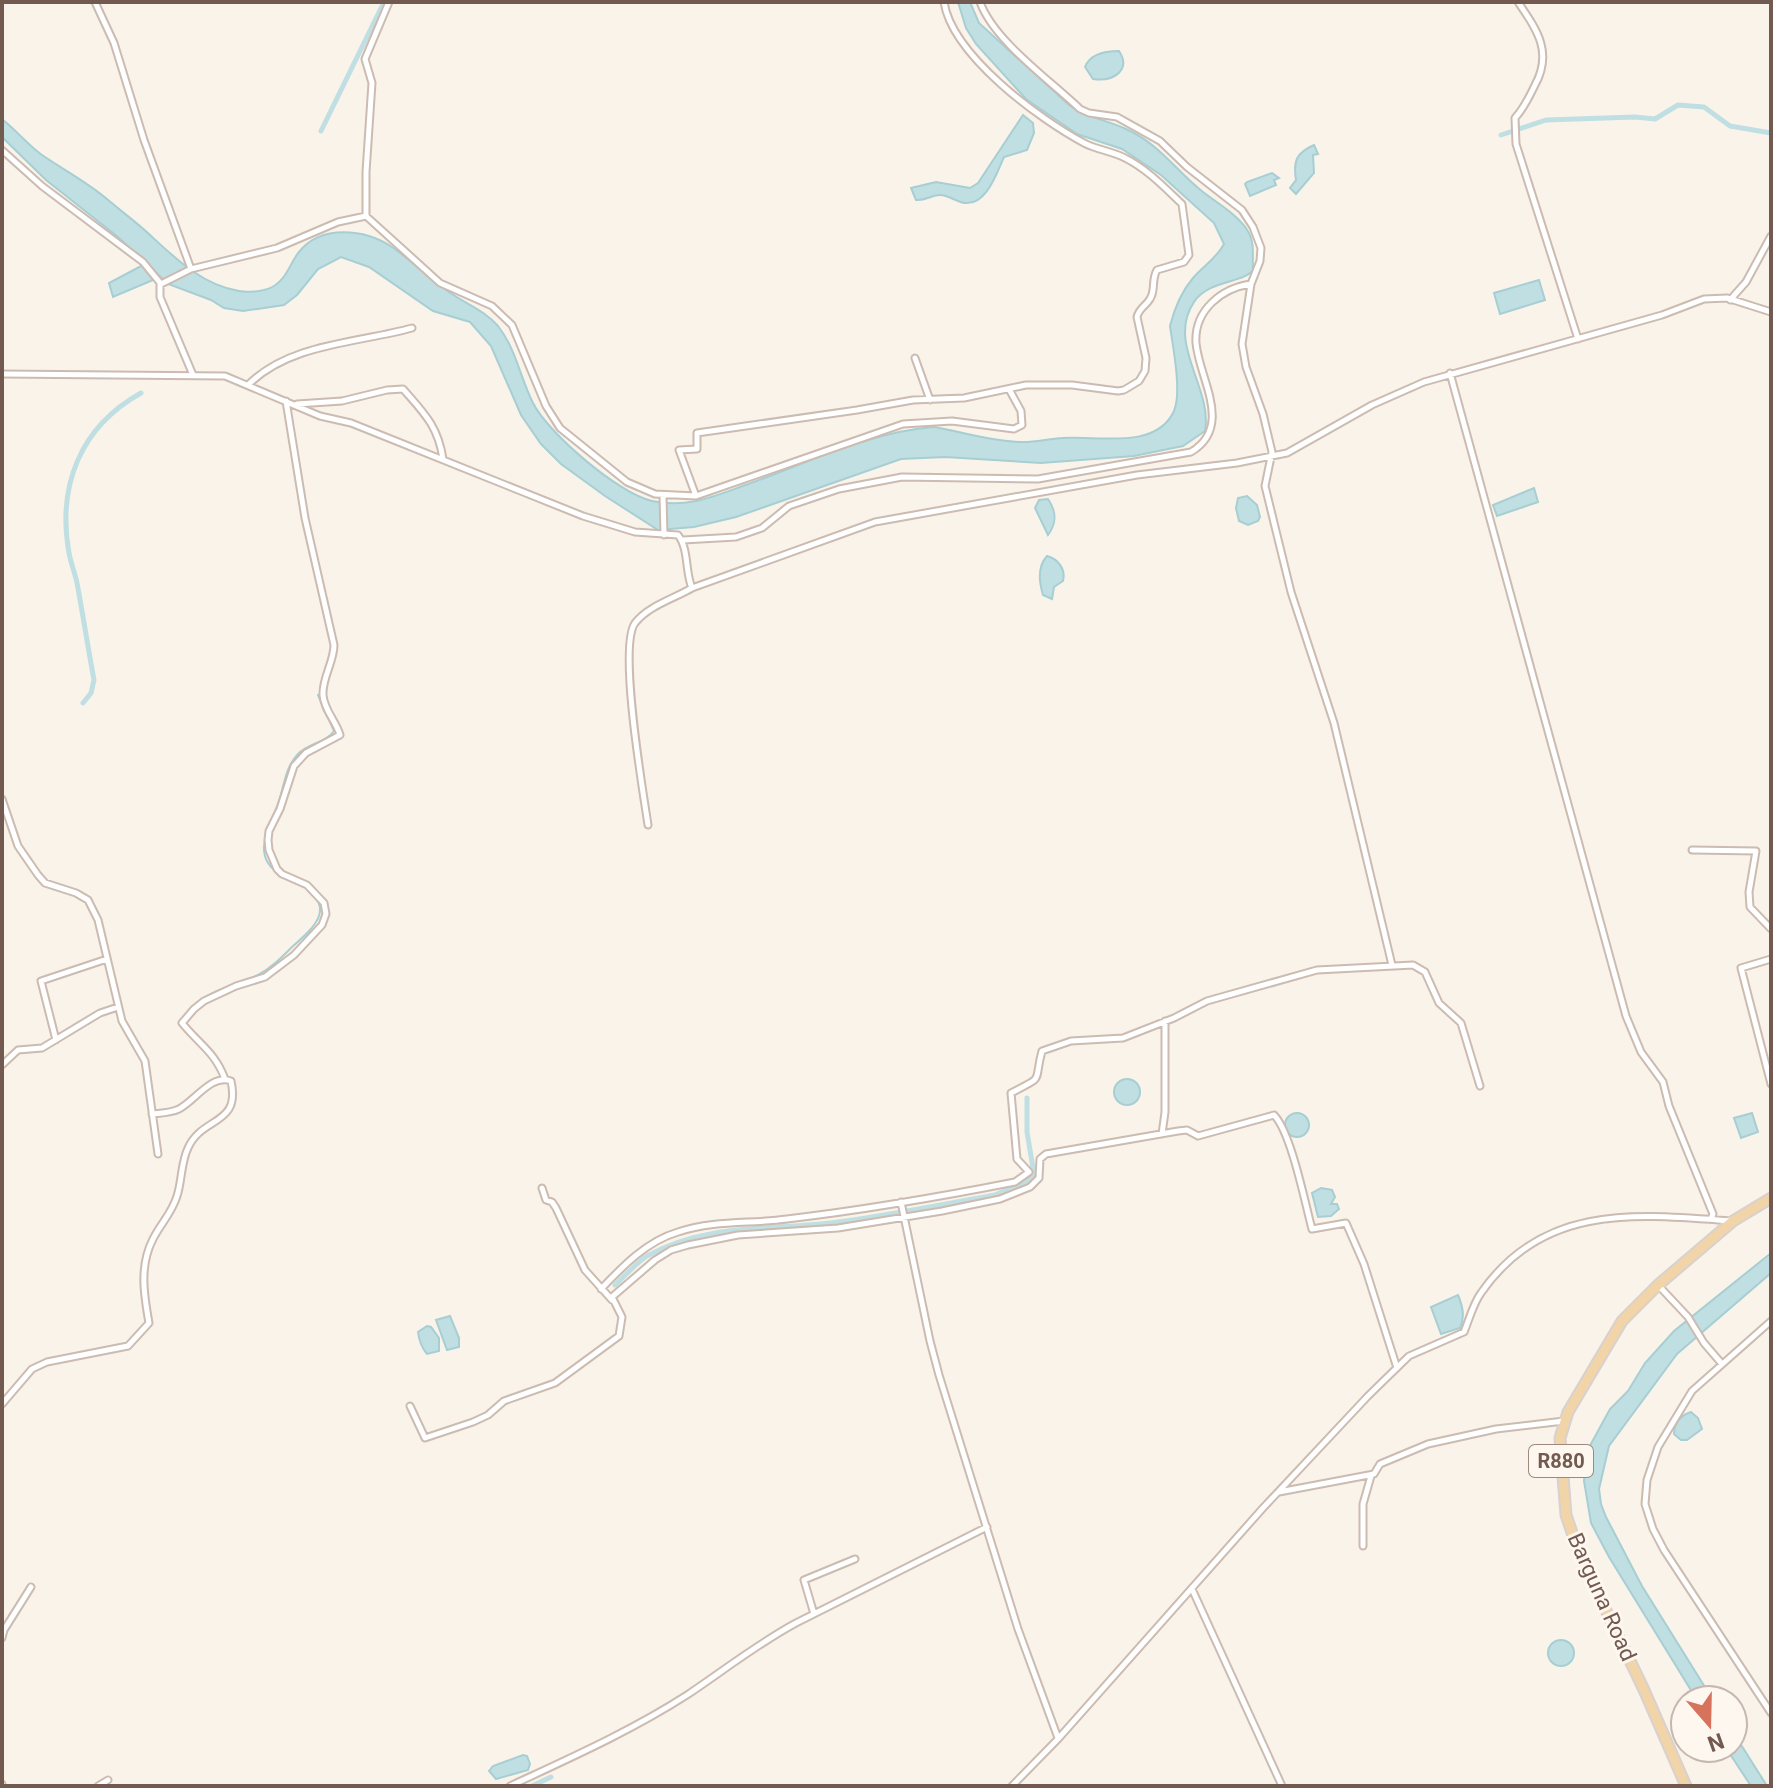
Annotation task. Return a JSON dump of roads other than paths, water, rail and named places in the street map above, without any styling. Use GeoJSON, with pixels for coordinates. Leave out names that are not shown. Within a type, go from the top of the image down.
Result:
{"type":"FeatureCollection","features":[{"type":"Feature","properties":{"kind":"main road","name":"Barguna Road"},"geometry":{"type":"LineString","coordinates":[[1686,1786],[1575,1542],[1566,1515],[1560,1438],[1564,1421],[1622,1321],[1658,1285],[1733,1221],[1771,1198]]}},
{"type":"Feature","properties":{"kind":"street"},"geometry":{"type":"LineString","coordinates":[[95,2],[114,43],[144,140],[191,269]]}},
{"type":"Feature","properties":{"kind":"street"},"geometry":{"type":"LineString","coordinates":[[366,216],[372,83],[365,59],[389,2]]}},
{"type":"Feature","properties":{"kind":"street"},"geometry":{"type":"LineString","coordinates":[[696,496],[679,450],[697,449],[697,433],[838,413],[879,404],[964,398],[1044,384],[1102,387],[1118,391],[1139,381],[1145,371],[1146,358],[1138,310],[1149,301],[1153,292],[1152,278],[1157,270],[1184,262],[1189,255],[1182,204],[1156,179],[1123,156],[1087,145],[1022,104],[965,44],[950,22],[944,2]]}},
{"type":"Feature","properties":{"kind":"street"},"geometry":{"type":"LineString","coordinates":[[980,2],[1001,35],[1080,109],[1117,117],[1144,131],[1242,210],[1253,227],[1261,248],[1260,261],[1251,284],[1242,344],[1246,367],[1263,414],[1271,457],[1265,486],[1276,539],[1334,723],[1392,965]]}},
{"type":"Feature","properties":{"kind":"street"},"geometry":{"type":"LineString","coordinates":[[1518,2],[1539,35],[1544,58],[1542,73],[1524,108],[1515,118],[1516,144],[1578,339]]}},
{"type":"Feature","properties":{"kind":"street"},"geometry":{"type":"LineString","coordinates":[[2,150],[42,186],[143,262],[162,283]]}},
{"type":"Feature","properties":{"kind":"street"},"geometry":{"type":"LineString","coordinates":[[162,283],[191,269],[277,248],[327,226],[366,216],[440,283],[492,306],[512,325],[546,406],[560,428],[627,482],[663,496],[696,496],[903,424],[952,421],[1014,429],[1022,425],[1023,418],[1009,389]]}},
{"type":"Feature","properties":{"kind":"street"},"geometry":{"type":"LineString","coordinates":[[1730,300],[1746,282],[1771,236]]}},
{"type":"Feature","properties":{"kind":"street"},"geometry":{"type":"LineString","coordinates":[[162,283],[160,297],[193,375]]}},
{"type":"Feature","properties":{"kind":"street"},"geometry":{"type":"LineString","coordinates":[[681,539],[736,537],[762,528],[789,506],[816,496],[902,477],[1038,479],[1191,452],[1204,445],[1212,418],[1209,392],[1196,343],[1200,320],[1218,296],[1232,288],[1251,284]]}},
{"type":"Feature","properties":{"kind":"street"},"geometry":{"type":"LineString","coordinates":[[648,825],[634,735],[629,663],[632,627],[645,612],[692,588],[875,522],[1137,475],[1237,463],[1287,453],[1372,405],[1424,382],[1662,315],[1704,299],[1730,300],[1771,312]]}},
{"type":"Feature","properties":{"kind":"street"},"geometry":{"type":"LineString","coordinates":[[249,384],[262,371],[305,353],[412,328]]}},
{"type":"Feature","properties":{"kind":"street"},"geometry":{"type":"LineString","coordinates":[[915,358],[930,400]]}},
{"type":"Feature","properties":{"kind":"street"},"geometry":{"type":"LineString","coordinates":[[1450,373],[1626,1016],[1641,1052],[1663,1082],[1669,1106],[1706,1191],[1713,1214],[1711,1219]]}},
{"type":"Feature","properties":{"kind":"street"},"geometry":{"type":"LineString","coordinates":[[2,374],[225,376],[320,416],[351,423],[583,516],[635,532],[678,535],[692,588]]}},
{"type":"Feature","properties":{"kind":"street"},"geometry":{"type":"LineString","coordinates":[[289,402],[342,401],[403,389],[423,409],[437,434],[443,459]]}},
{"type":"Feature","properties":{"kind":"street"},"geometry":{"type":"LineString","coordinates":[[225,1079],[221,1066],[208,1047],[182,1023],[204,1001],[274,970],[318,932],[326,914],[324,903],[314,891],[277,869],[269,850],[269,831],[294,766],[306,753],[340,735],[324,700],[323,691],[334,645],[305,518],[289,402]]}},
{"type":"Feature","properties":{"kind":"street"},"geometry":{"type":"LineString","coordinates":[[663,496],[664,535]]}},
{"type":"Feature","properties":{"kind":"street"},"geometry":{"type":"LineString","coordinates":[[2,799],[18,846],[38,875],[45,883],[88,900],[98,920],[122,1021],[145,1061],[158,1154]]}},
{"type":"Feature","properties":{"kind":"street"},"geometry":{"type":"LineString","coordinates":[[1692,850],[1756,851],[1752,862],[1750,907],[1771,929]]}},
{"type":"Feature","properties":{"kind":"street"},"geometry":{"type":"LineString","coordinates":[[56,1040],[41,981],[107,959]]}},
{"type":"Feature","properties":{"kind":"street"},"geometry":{"type":"LineString","coordinates":[[1771,959],[1741,968],[1771,1084]]}},
{"type":"Feature","properties":{"kind":"street"},"geometry":{"type":"LineString","coordinates":[[601,1289],[631,1258],[676,1232],[718,1223],[778,1220],[901,1202],[1015,1182],[1026,1176],[1028,1168],[1017,1159],[1011,1093],[1037,1079],[1042,1051],[1071,1041],[1123,1038],[1207,1001],[1317,970],[1413,965],[1425,972],[1439,1003],[1461,1023],[1480,1086]]}},
{"type":"Feature","properties":{"kind":"street"},"geometry":{"type":"LineString","coordinates":[[2,1065],[18,1050],[42,1048],[100,1013],[118,1007]]}},
{"type":"Feature","properties":{"kind":"street"},"geometry":{"type":"LineString","coordinates":[[1162,1134],[1165,1112],[1165,1021]]}},
{"type":"Feature","properties":{"kind":"street"},"geometry":{"type":"LineString","coordinates":[[2,1404],[32,1369],[47,1362],[128,1346],[149,1323],[143,1288],[145,1260],[153,1238],[170,1216],[188,1146],[232,1105],[231,1081],[214,1081],[175,1111],[152,1114]]}},
{"type":"Feature","properties":{"kind":"street"},"geometry":{"type":"LineString","coordinates":[[612,1301],[615,1294],[655,1260],[671,1250],[688,1245],[738,1235],[838,1228],[990,1202],[1030,1187],[1039,1178],[1040,1159],[1046,1154],[1187,1130],[1198,1136],[1274,1115],[1279,1120],[1312,1229],[1346,1223],[1364,1264],[1397,1368]]}},
{"type":"Feature","properties":{"kind":"street"},"geometry":{"type":"LineString","coordinates":[[410,1406],[425,1438],[473,1422],[488,1415],[504,1401],[555,1383],[619,1336],[622,1317],[585,1270],[556,1208],[546,1200],[542,1188]]}},
{"type":"Feature","properties":{"kind":"street"},"geometry":{"type":"LineString","coordinates":[[901,1202],[930,1341],[1018,1629],[1058,1739]]}},
{"type":"Feature","properties":{"kind":"street"},"geometry":{"type":"LineString","coordinates":[[1012,1786],[1058,1739],[1278,1492],[1397,1368],[1409,1356],[1464,1332],[1480,1294],[1503,1268],[1536,1239],[1563,1228],[1608,1217],[1664,1215],[1733,1221]]}},
{"type":"Feature","properties":{"kind":"street"},"geometry":{"type":"LineString","coordinates":[[1658,1285],[1688,1317],[1722,1364]]}},
{"type":"Feature","properties":{"kind":"street"},"geometry":{"type":"LineString","coordinates":[[1771,1321],[1692,1391],[1658,1447],[1647,1480],[1645,1504],[1664,1550],[1768,1701],[1771,1713]]}},
{"type":"Feature","properties":{"kind":"street"},"geometry":{"type":"LineString","coordinates":[[1363,1546],[1363,1504],[1372,1475],[1380,1464],[1428,1444],[1496,1429],[1564,1421]]}},
{"type":"Feature","properties":{"kind":"street"},"geometry":{"type":"LineString","coordinates":[[1278,1492],[1372,1475]]}},
{"type":"Feature","properties":{"kind":"street"},"geometry":{"type":"LineString","coordinates":[[510,1786],[601,1744],[686,1696],[768,1638],[987,1527]]}},
{"type":"Feature","properties":{"kind":"street"},"geometry":{"type":"LineString","coordinates":[[814,1614],[804,1580],[855,1559]]}},
{"type":"Feature","properties":{"kind":"street"},"geometry":{"type":"LineString","coordinates":[[2,1638],[31,1587]]}},
{"type":"Feature","properties":{"kind":"street"},"geometry":{"type":"LineString","coordinates":[[1192,1589],[1282,1786]]}},
{"type":"Feature","properties":{"kind":"street"},"geometry":{"type":"LineString","coordinates":[[98,1786],[108,1780]]}},
{"type":"Feature","properties":{"kind":"water"},"geometry":{"type":"Polygon","coordinates":[[[958,2],[970,2],[979,23],[1069,105],[1149,142],[1193,184],[1234,215],[1249,233],[1253,246],[1253,270],[1200,295],[1187,318],[1187,350],[1206,415],[1205,431],[1183,446],[1134,456],[1041,463],[945,457],[901,459],[736,517],[694,527],[658,530],[561,464],[541,444],[521,415],[491,346],[470,322],[433,311],[369,267],[341,257],[318,269],[297,295],[284,305],[243,311],[224,308],[168,284],[118,237],[46,180],[2,137],[2,119],[37,151],[99,193],[190,269],[226,288],[252,292],[274,286],[308,243],[331,233],[357,233],[392,247],[449,292],[493,320],[509,344],[533,403],[553,430],[604,475],[652,501],[679,503],[703,500],[842,449],[911,430],[934,427],[1024,442],[1062,438],[1124,438],[1154,432],[1165,424],[1176,403],[1176,369],[1170,326],[1174,314],[1189,283],[1224,244],[1214,223],[1161,175],[1122,149],[1077,134],[1026,99],[976,44],[966,28],[958,2]]]}},
{"type":"Feature","properties":{"kind":"water"},"geometry":{"type":"Polygon","coordinates":[[[1119,51],[1123,64],[1118,74],[1107,79],[1093,79],[1085,67],[1087,63],[1095,56],[1119,51]]]}},
{"type":"Feature","properties":{"kind":"water"},"geometry":{"type":"Polygon","coordinates":[[[1023,115],[1033,123],[1034,133],[1027,150],[1004,157],[990,186],[979,199],[965,203],[940,195],[916,200],[911,188],[936,182],[970,188],[978,183],[1023,115]]]}},
{"type":"Feature","properties":{"kind":"water"},"geometry":{"type":"Polygon","coordinates":[[[1314,145],[1318,154],[1313,155],[1314,173],[1296,194],[1290,188],[1296,180],[1297,158],[1314,145]]]}},
{"type":"Feature","properties":{"kind":"water"},"geometry":{"type":"Polygon","coordinates":[[[1272,173],[1279,178],[1274,180],[1276,185],[1250,196],[1245,184],[1272,173]]]}},
{"type":"Feature","properties":{"kind":"water"},"geometry":{"type":"Polygon","coordinates":[[[141,266],[153,280],[113,297],[109,283],[141,266]]]}},
{"type":"Feature","properties":{"kind":"water"},"geometry":{"type":"Polygon","coordinates":[[[1539,280],[1545,300],[1500,314],[1494,293],[1539,280]]]}},
{"type":"Feature","properties":{"kind":"water"},"geometry":{"type":"Polygon","coordinates":[[[1534,488],[1538,502],[1497,516],[1493,505],[1534,488]]]}},
{"type":"Feature","properties":{"kind":"water"},"geometry":{"type":"Polygon","coordinates":[[[1247,496],[1257,505],[1260,517],[1248,525],[1239,521],[1236,508],[1238,498],[1247,496]]]}},
{"type":"Feature","properties":{"kind":"water"},"geometry":{"type":"Polygon","coordinates":[[[1048,499],[1055,517],[1048,535],[1035,508],[1039,500],[1048,499]]]}},
{"type":"Feature","properties":{"kind":"water"},"geometry":{"type":"Polygon","coordinates":[[[1047,556],[1058,562],[1063,572],[1063,581],[1054,587],[1052,599],[1043,595],[1040,580],[1040,570],[1047,556]]]}},
{"type":"Feature","properties":{"kind":"water"},"geometry":{"type":"Polygon","coordinates":[[[1127,1079],[1136,1083],[1140,1092],[1136,1101],[1127,1105],[1118,1101],[1114,1092],[1118,1083],[1127,1079]]]}},
{"type":"Feature","properties":{"kind":"water"},"geometry":{"type":"Polygon","coordinates":[[[1297,1113],[1308,1120],[1309,1125],[1302,1136],[1297,1137],[1286,1130],[1285,1125],[1292,1114],[1297,1113]]]}},
{"type":"Feature","properties":{"kind":"water"},"geometry":{"type":"Polygon","coordinates":[[[1752,1113],[1758,1132],[1741,1138],[1734,1118],[1752,1113]]]}},
{"type":"Feature","properties":{"kind":"water"},"geometry":{"type":"Polygon","coordinates":[[[1321,1188],[1332,1190],[1335,1197],[1331,1204],[1337,1204],[1339,1209],[1331,1216],[1318,1217],[1312,1193],[1321,1188]]]}},
{"type":"Feature","properties":{"kind":"water"},"geometry":{"type":"Polygon","coordinates":[[[1771,1253],[1771,1273],[1677,1354],[1609,1446],[1599,1489],[1606,1517],[1642,1586],[1703,1684],[1687,1684],[1609,1557],[1591,1523],[1584,1481],[1587,1451],[1610,1409],[1628,1391],[1645,1363],[1674,1331],[1771,1253]]]}},
{"type":"Feature","properties":{"kind":"water"},"geometry":{"type":"Polygon","coordinates":[[[1458,1295],[1463,1312],[1460,1328],[1441,1334],[1431,1307],[1458,1295]]]}},
{"type":"Feature","properties":{"kind":"water"},"geometry":{"type":"Polygon","coordinates":[[[450,1316],[459,1338],[459,1347],[447,1350],[436,1320],[450,1316]]]}},
{"type":"Feature","properties":{"kind":"water"},"geometry":{"type":"Polygon","coordinates":[[[427,1326],[439,1338],[439,1351],[427,1354],[418,1332],[427,1326]]]}},
{"type":"Feature","properties":{"kind":"water"},"geometry":{"type":"Polygon","coordinates":[[[1691,1412],[1698,1418],[1702,1429],[1687,1440],[1681,1440],[1674,1434],[1675,1426],[1681,1417],[1691,1412]]]}},
{"type":"Feature","properties":{"kind":"water"},"geometry":{"type":"Polygon","coordinates":[[[1561,1640],[1570,1644],[1574,1653],[1570,1662],[1561,1666],[1552,1662],[1548,1653],[1552,1644],[1561,1640]]]}},
{"type":"Feature","properties":{"kind":"water"},"geometry":{"type":"Polygon","coordinates":[[[527,1756],[530,1764],[528,1770],[496,1779],[489,1771],[493,1766],[527,1756]]]}},
{"type":"Feature","properties":{"kind":"water"},"geometry":{"type":"Polygon","coordinates":[[[1749,1757],[1767,1786],[1751,1786],[1737,1764],[1749,1764],[1749,1757]]]}},
{"type":"Feature","properties":{"kind":"waterway"},"geometry":{"type":"LineString","coordinates":[[321,131],[384,2]]}},
{"type":"Feature","properties":{"kind":"waterway"},"geometry":{"type":"LineString","coordinates":[[1501,135],[1546,120],[1655,119],[1678,105],[1704,107],[1730,126],[1771,133]]}},
{"type":"Feature","properties":{"kind":"waterway"},"geometry":{"type":"LineString","coordinates":[[83,703],[91,693],[94,680],[69,553],[66,528],[70,482],[88,441],[102,423],[141,393]]}},
{"type":"Feature","properties":{"kind":"waterway"},"geometry":{"type":"LineString","coordinates":[[280,874],[271,867],[264,849],[288,770],[302,750],[334,731],[318,695]]}},
{"type":"Feature","properties":{"kind":"waterway"},"geometry":{"type":"LineString","coordinates":[[195,1005],[209,995],[263,972],[309,932],[320,909],[311,892],[300,884]]}},
{"type":"Feature","properties":{"kind":"waterway"},"geometry":{"type":"LineString","coordinates":[[615,1285],[647,1256],[693,1238],[897,1213],[995,1195],[1029,1180],[1034,1174],[1027,1132],[1027,1098]]}},
{"type":"Feature","properties":{"kind":"waterway"},"geometry":{"type":"LineString","coordinates":[[532,1786],[551,1777]]}}]}
